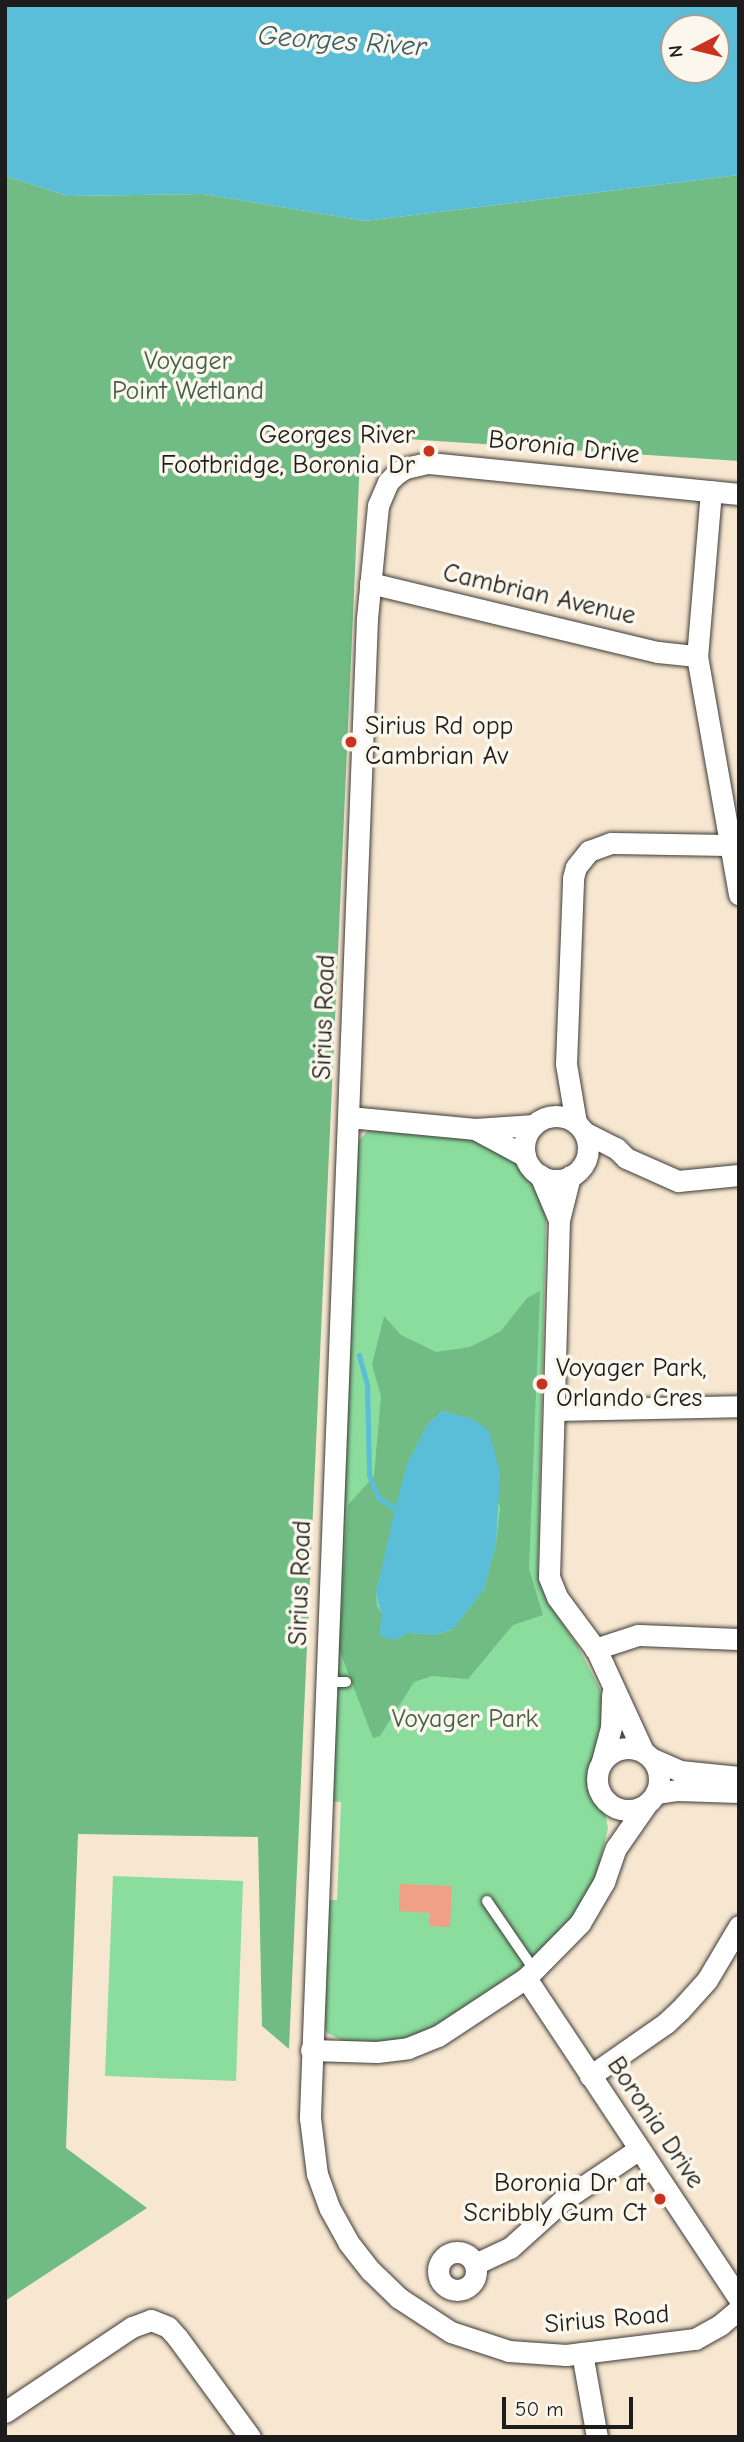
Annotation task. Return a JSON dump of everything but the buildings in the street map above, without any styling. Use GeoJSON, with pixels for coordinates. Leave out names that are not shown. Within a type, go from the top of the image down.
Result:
{"type":"FeatureCollection","features":[{"type":"Feature","properties":{"kind":"street","name":"Boronia Drive"},"geometry":{"type":"LineString","coordinates":[[388,482],[405,468],[427,463],[739,494]]}},
{"type":"Feature","properties":{"kind":"street","name":"Sirius Road"},"geometry":{"type":"LineString","coordinates":[[388,482],[378,506],[370,583],[349,1117],[335,1682],[311,2050],[310,2138],[317,2174],[338,2226],[372,2271],[416,2310],[472,2340],[530,2354],[582,2353],[695,2339],[720,2325],[739,2309]]}},
{"type":"Feature","properties":{"kind":"street"},"geometry":{"type":"LineString","coordinates":[[711,491],[696,656],[739,894]]}},
{"type":"Feature","properties":{"kind":"street","name":"Cambrian Avenue"},"geometry":{"type":"LineString","coordinates":[[370,583],[645,649],[696,656]]}},
{"type":"Feature","properties":{"kind":"street"},"geometry":{"type":"LineString","coordinates":[[525,1156],[525,1141],[556,1097],[565,1064],[573,878],[581,859],[589,851],[611,843],[730,845]]}},
{"type":"Feature","properties":{"kind":"street"},"geometry":{"type":"LineString","coordinates":[[311,2050],[377,2052],[408,2048],[438,2036],[530,1975],[589,1910],[604,1882],[616,1848],[651,1799],[659,1775],[596,1649],[557,1597],[549,1577],[559,1220],[587,1147],[565,1064]]}},
{"type":"Feature","properties":{"kind":"street"},"geometry":{"type":"LineString","coordinates":[[349,1117],[474,1129],[564,1117],[616,1148],[626,1158],[678,1181],[739,1175]]}},
{"type":"Feature","properties":{"kind":"street"},"geometry":{"type":"LineString","coordinates":[[474,1129],[525,1156],[540,1175],[559,1220]]}},
{"type":"Feature","properties":{"kind":"street"},"geometry":{"type":"LineString","coordinates":[[540,1175],[556,1180],[577,1169],[626,1158]]}},
{"type":"Feature","properties":{"kind":"street"},"geometry":{"type":"LineString","coordinates":[[554,1410],[739,1406]]}},
{"type":"Feature","properties":{"kind":"street"},"geometry":{"type":"LineString","coordinates":[[596,1649],[638,1635],[739,1639]]}},
{"type":"Feature","properties":{"kind":"street"},"geometry":{"type":"LineString","coordinates":[[612,1685],[611,1727],[597,1783],[609,1803],[616,1848]]}},
{"type":"Feature","properties":{"kind":"street"},"geometry":{"type":"LineString","coordinates":[[603,1761],[622,1748],[648,1755],[680,1771],[739,1777]]}},
{"type":"Feature","properties":{"kind":"street"},"geometry":{"type":"LineString","coordinates":[[609,1803],[627,1810],[678,1790],[739,1792]]}},
{"type":"Feature","properties":{"kind":"street"},"geometry":{"type":"LineString","coordinates":[[590,2076],[666,2024],[680,2010],[706,1980],[739,1926]]}},
{"type":"Feature","properties":{"kind":"street","name":"Boronia Drive"},"geometry":{"type":"LineString","coordinates":[[530,1975],[590,2076],[739,2299]]}},
{"type":"Feature","properties":{"kind":"street"},"geometry":{"type":"LineString","coordinates":[[475,2264],[510,2248],[562,2201],[639,2149]]}},
{"type":"Feature","properties":{"kind":"street"},"geometry":{"type":"LineString","coordinates":[[5,2412],[136,2324],[151,2320],[168,2327],[177,2336],[250,2437]]}},
{"type":"Feature","properties":{"kind":"street"},"geometry":{"type":"LineString","coordinates":[[582,2353],[597,2437]]}},
{"type":"Feature","properties":{"kind":"lane"},"geometry":{"type":"LineString","coordinates":[[487,1901],[530,1975]]}},
{"type":"Feature","properties":{"kind":"green space","name":"Voyager Point Wetland"},"geometry":{"type":"Polygon","coordinates":[[[739,175],[739,461],[361,436],[289,2049],[262,2026],[258,1837],[78,1834],[66,2148],[147,2208],[5,2301],[5,176],[68,196],[204,194],[365,221],[739,175]]]}},
{"type":"Feature","properties":{"kind":"green space","name":"Voyager Park"},"geometry":{"type":"Polygon","coordinates":[[[371,1128],[432,1132],[473,1140],[509,1156],[528,1174],[546,1215],[538,1570],[545,1597],[577,1645],[600,1689],[605,1705],[589,1776],[590,1786],[606,1816],[608,1829],[595,1880],[564,1931],[516,1972],[433,2027],[404,2040],[374,2044],[344,2041],[327,2033],[319,2013],[323,1900],[337,1900],[341,1802],[327,1801],[354,1158],[360,1139],[371,1128]]]}},
{"type":"Feature","properties":{"kind":"green space"},"geometry":{"type":"Polygon","coordinates":[[[540,1291],[529,1569],[543,1615],[513,1625],[468,1679],[432,1676],[414,1682],[380,1736],[373,1738],[339,1649],[348,1505],[374,1476],[381,1396],[372,1365],[384,1316],[401,1335],[436,1352],[470,1347],[501,1331],[527,1298],[540,1291]],[[442,1411],[428,1424],[407,1464],[376,1594],[377,1606],[398,1639],[408,1633],[436,1635],[452,1630],[484,1589],[496,1544],[500,1508],[472,1419],[442,1411]]]}},
{"type":"Feature","properties":{"kind":"green space"},"geometry":{"type":"Polygon","coordinates":[[[113,1876],[243,1881],[236,2081],[105,2076],[113,1876]]]}},
{"type":"Feature","properties":{"kind":"water","name":"Georges River"},"geometry":{"type":"Polygon","coordinates":[[[5,5],[739,5],[739,175],[365,221],[204,194],[68,196],[5,176],[5,5]]]}},
{"type":"Feature","properties":{"kind":"water"},"geometry":{"type":"Polygon","coordinates":[[[442,1411],[472,1419],[489,1431],[500,1472],[496,1544],[484,1589],[453,1629],[436,1635],[408,1633],[398,1639],[388,1639],[379,1634],[382,1616],[376,1594],[395,1509],[407,1464],[428,1424],[442,1411]]]}},
{"type":"Feature","properties":{"kind":"waterway"},"geometry":{"type":"LineString","coordinates":[[359,1355],[367,1384],[369,1475],[378,1497],[395,1509]]}},
{"type":"Feature","properties":{"kind":"place","name":"Georges River Footbridge, Boronia Dr"},"geometry":{"type":"Point","coordinates":[429,451]}},
{"type":"Feature","properties":{"kind":"place","name":"Sirius Rd opp Cambrian Av"},"geometry":{"type":"Point","coordinates":[351,742]}},
{"type":"Feature","properties":{"kind":"place","name":"Voyager Park, Orlando Cres"},"geometry":{"type":"Point","coordinates":[542,1384]}},
{"type":"Feature","properties":{"kind":"place","name":"Boronia Dr at Scribbly Gum Ct"},"geometry":{"type":"Point","coordinates":[660,2199]}}]}
